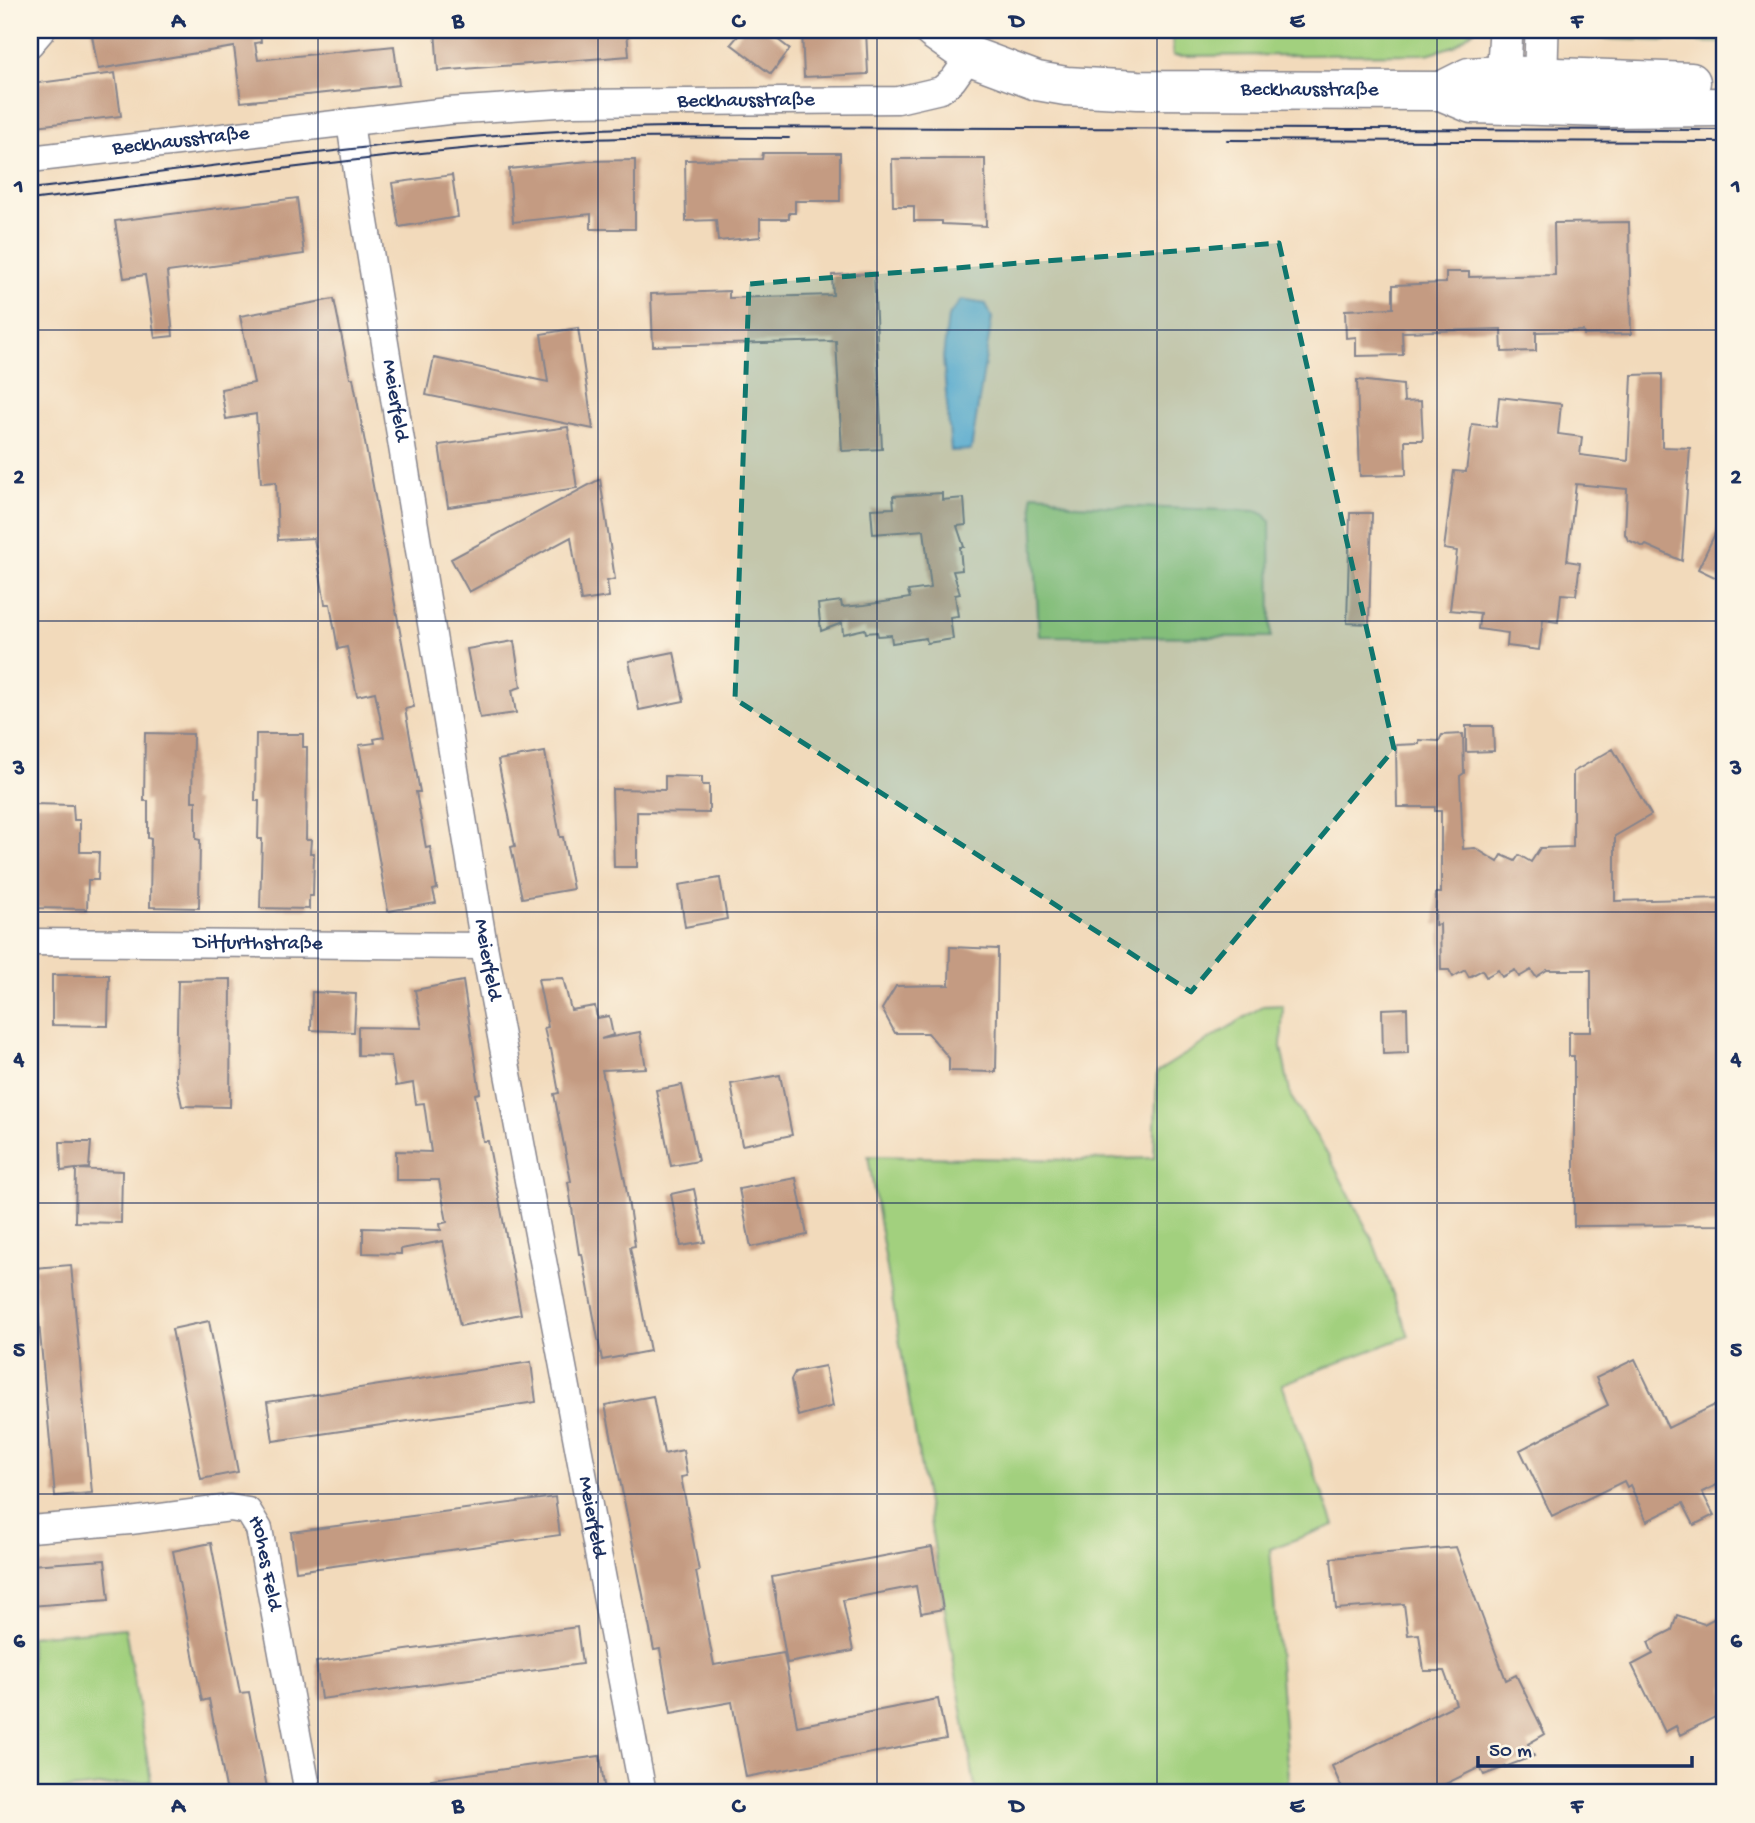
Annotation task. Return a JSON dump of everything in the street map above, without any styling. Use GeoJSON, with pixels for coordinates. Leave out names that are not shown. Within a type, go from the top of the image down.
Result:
{"type":"FeatureCollection","features":[{"type":"Feature","properties":{"kind":"main road"},"geometry":{"type":"LineString","coordinates":[[933,30],[970,56]]}},
{"type":"Feature","properties":{"kind":"main road","name":"Beckhausstraße"},"geometry":{"type":"LineString","coordinates":[[970,56],[1037,81],[1102,89],[1441,91],[1469,77],[1502,90],[1725,107]]}},
{"type":"Feature","properties":{"kind":"main road","name":"Beckhausstraße"},"geometry":{"type":"LineString","coordinates":[[1541,91],[1725,83]]}},
{"type":"Feature","properties":{"kind":"street"},"geometry":{"type":"LineString","coordinates":[[30,44],[42,30]]}},
{"type":"Feature","properties":{"kind":"street"},"geometry":{"type":"LineString","coordinates":[[1502,90],[1506,30]]}},
{"type":"Feature","properties":{"kind":"street"},"geometry":{"type":"LineString","coordinates":[[1541,91],[1542,30]]}},
{"type":"Feature","properties":{"kind":"street","name":"Beckhausstraße"},"geometry":{"type":"LineString","coordinates":[[30,159],[460,110],[572,103],[898,100],[929,94],[947,86],[970,56]]}},
{"type":"Feature","properties":{"kind":"street","name":"Meierfeld"},"geometry":{"type":"LineString","coordinates":[[350,122],[360,197],[484,946],[643,1793]]}},
{"type":"Feature","properties":{"kind":"street","name":"Ditfurthstraße"},"geometry":{"type":"LineString","coordinates":[[30,942],[484,946]]}},
{"type":"Feature","properties":{"kind":"street","name":"Hohes Feld"},"geometry":{"type":"LineString","coordinates":[[30,1529],[130,1521],[230,1508],[248,1511],[258,1529],[308,1793]]}},
{"type":"Feature","properties":{"kind":"highlighted area"},"geometry":{"type":"Polygon","coordinates":[[[1279,243],[1394,749],[1191,992],[735,699],[749,284],[1279,243]]]}},
{"type":"Feature","properties":{"kind":"green space"},"geometry":{"type":"Polygon","coordinates":[[[1172,30],[1474,30],[1454,46],[1427,54],[1173,56],[1172,30]]]}},
{"type":"Feature","properties":{"kind":"green space"},"geometry":{"type":"Polygon","coordinates":[[[1584,30],[1725,30],[1725,43],[1608,39],[1584,30]]]}},
{"type":"Feature","properties":{"kind":"green space"},"geometry":{"type":"Polygon","coordinates":[[[1032,494],[1049,495],[1071,505],[1257,511],[1265,515],[1270,521],[1271,637],[1039,636],[1032,494]]]}},
{"type":"Feature","properties":{"kind":"green space"},"geometry":{"type":"Polygon","coordinates":[[[1283,1005],[1281,1047],[1291,1097],[1329,1156],[1372,1239],[1409,1336],[1282,1384],[1334,1525],[1270,1549],[1291,1793],[976,1793],[868,1156],[1077,1160],[1154,1158],[1157,1072],[1263,1006],[1283,1005]]]}},
{"type":"Feature","properties":{"kind":"green space"},"geometry":{"type":"Polygon","coordinates":[[[125,1628],[151,1781],[30,1793],[30,1636],[125,1628]]]}},
{"type":"Feature","properties":{"kind":"water"},"geometry":{"type":"Polygon","coordinates":[[[961,300],[986,304],[992,318],[971,450],[951,451],[943,358],[948,317],[961,300]]]}},
{"type":"Feature","properties":{"kind":"building"},"geometry":{"type":"Polygon","coordinates":[[[91,30],[260,30],[261,42],[255,43],[258,60],[394,46],[399,85],[241,102],[234,47],[98,69],[91,30]]]}},
{"type":"Feature","properties":{"kind":"building"},"geometry":{"type":"Polygon","coordinates":[[[435,30],[627,30],[629,56],[438,71],[435,30]]]}},
{"type":"Feature","properties":{"kind":"building"},"geometry":{"type":"Polygon","coordinates":[[[743,30],[765,30],[790,49],[771,74],[731,44],[743,30]]]}},
{"type":"Feature","properties":{"kind":"building"},"geometry":{"type":"Polygon","coordinates":[[[802,30],[866,30],[868,74],[804,77],[802,30]]]}},
{"type":"Feature","properties":{"kind":"building"},"geometry":{"type":"Polygon","coordinates":[[[115,73],[121,116],[36,126],[31,84],[115,73]]]}},
{"type":"Feature","properties":{"kind":"building"},"geometry":{"type":"Polygon","coordinates":[[[763,153],[840,153],[840,201],[795,201],[795,213],[789,213],[789,219],[760,219],[760,237],[718,241],[716,220],[686,221],[685,160],[762,159],[763,153]]]}},
{"type":"Feature","properties":{"kind":"building"},"geometry":{"type":"Polygon","coordinates":[[[892,159],[985,159],[986,226],[914,221],[914,206],[893,206],[892,159]]]}},
{"type":"Feature","properties":{"kind":"building"},"geometry":{"type":"Polygon","coordinates":[[[635,160],[635,229],[591,229],[591,214],[513,222],[509,169],[589,161],[635,160]]]}},
{"type":"Feature","properties":{"kind":"building"},"geometry":{"type":"Polygon","coordinates":[[[452,175],[458,217],[399,227],[392,183],[452,175]]]}},
{"type":"Feature","properties":{"kind":"building"},"geometry":{"type":"Polygon","coordinates":[[[297,198],[304,254],[167,272],[173,336],[155,338],[145,275],[124,278],[115,221],[297,198]]]}},
{"type":"Feature","properties":{"kind":"building"},"geometry":{"type":"Polygon","coordinates":[[[1629,222],[1631,334],[1536,332],[1536,351],[1502,352],[1501,329],[1402,332],[1403,355],[1356,356],[1356,337],[1346,338],[1345,310],[1393,308],[1393,285],[1446,283],[1446,272],[1469,272],[1469,277],[1555,275],[1554,223],[1629,222]]]}},
{"type":"Feature","properties":{"kind":"building"},"geometry":{"type":"Polygon","coordinates":[[[874,273],[882,449],[842,451],[836,341],[653,346],[651,294],[729,291],[729,298],[833,295],[832,275],[874,273]]]}},
{"type":"Feature","properties":{"kind":"building"},"geometry":{"type":"Polygon","coordinates":[[[334,299],[350,378],[353,378],[414,707],[405,709],[420,792],[416,792],[437,889],[433,890],[436,903],[388,911],[359,745],[375,743],[374,739],[384,737],[375,692],[357,696],[347,647],[338,649],[330,604],[325,604],[314,538],[278,540],[276,482],[261,483],[256,414],[226,419],[221,389],[254,383],[240,316],[334,299]]]}},
{"type":"Feature","properties":{"kind":"building"},"geometry":{"type":"Polygon","coordinates":[[[578,328],[593,429],[426,395],[434,358],[548,382],[541,334],[578,328]]]}},
{"type":"Feature","properties":{"kind":"building"},"geometry":{"type":"Polygon","coordinates":[[[1662,374],[1662,447],[1690,448],[1682,561],[1628,540],[1625,534],[1627,489],[1576,484],[1567,561],[1580,563],[1576,595],[1561,594],[1558,622],[1543,620],[1539,650],[1507,646],[1508,633],[1478,629],[1480,613],[1450,610],[1457,551],[1444,549],[1454,471],[1466,472],[1472,424],[1496,427],[1499,397],[1561,404],[1558,434],[1582,437],[1580,455],[1628,461],[1632,375],[1662,374]]]}},
{"type":"Feature","properties":{"kind":"building"},"geometry":{"type":"Polygon","coordinates":[[[1357,380],[1403,385],[1404,402],[1421,401],[1423,440],[1405,440],[1406,475],[1360,476],[1357,380]]]}},
{"type":"Feature","properties":{"kind":"building"},"geometry":{"type":"Polygon","coordinates":[[[568,427],[577,488],[448,507],[439,445],[568,427]]]}},
{"type":"Feature","properties":{"kind":"building"},"geometry":{"type":"Polygon","coordinates":[[[600,479],[615,579],[607,581],[609,597],[581,601],[571,537],[469,592],[451,559],[600,479]]]}},
{"type":"Feature","properties":{"kind":"building"},"geometry":{"type":"Polygon","coordinates":[[[942,493],[942,500],[964,498],[966,525],[957,526],[964,547],[960,547],[962,570],[953,571],[960,594],[955,595],[958,616],[950,617],[953,639],[927,643],[926,638],[892,643],[891,635],[878,636],[877,632],[866,633],[865,629],[843,634],[842,623],[821,631],[818,604],[841,601],[842,607],[864,605],[910,598],[908,591],[931,588],[924,530],[873,534],[871,509],[894,508],[893,496],[942,493]]]}},
{"type":"Feature","properties":{"kind":"building"},"geometry":{"type":"Polygon","coordinates":[[[1350,513],[1372,513],[1369,624],[1347,623],[1350,513]]]}},
{"type":"Feature","properties":{"kind":"building"},"geometry":{"type":"Polygon","coordinates":[[[1725,513],[1725,582],[1698,569],[1725,513]]]}},
{"type":"Feature","properties":{"kind":"building"},"geometry":{"type":"Polygon","coordinates":[[[514,641],[521,687],[512,690],[516,713],[480,718],[467,649],[514,641]]]}},
{"type":"Feature","properties":{"kind":"building"},"geometry":{"type":"Polygon","coordinates":[[[674,652],[684,701],[639,710],[629,661],[674,652]]]}},
{"type":"Feature","properties":{"kind":"building"},"geometry":{"type":"Polygon","coordinates":[[[1466,726],[1493,726],[1494,751],[1466,752],[1466,726]]]}},
{"type":"Feature","properties":{"kind":"building"},"geometry":{"type":"Polygon","coordinates":[[[145,733],[193,734],[192,801],[196,801],[196,839],[200,840],[199,908],[150,907],[151,839],[148,838],[148,801],[144,801],[145,733]]]}},
{"type":"Feature","properties":{"kind":"building"},"geometry":{"type":"Polygon","coordinates":[[[256,734],[303,734],[303,747],[307,747],[306,840],[311,840],[310,853],[314,853],[313,896],[309,896],[309,909],[260,908],[262,839],[258,839],[259,801],[255,801],[256,734]]]}},
{"type":"Feature","properties":{"kind":"building"},"geometry":{"type":"Polygon","coordinates":[[[1463,734],[1464,773],[1460,776],[1463,849],[1475,848],[1498,862],[1502,855],[1515,861],[1519,855],[1531,862],[1540,848],[1573,847],[1573,772],[1613,749],[1651,815],[1615,836],[1615,901],[1725,898],[1725,1225],[1574,1226],[1574,1056],[1569,1056],[1569,1032],[1591,1032],[1591,970],[1547,970],[1536,977],[1531,970],[1519,977],[1515,970],[1502,977],[1498,970],[1486,977],[1482,970],[1469,977],[1465,970],[1453,977],[1449,970],[1441,970],[1440,924],[1435,925],[1436,893],[1441,893],[1441,811],[1435,811],[1435,807],[1397,807],[1396,745],[1419,744],[1419,740],[1439,741],[1442,735],[1463,734]]]}},
{"type":"Feature","properties":{"kind":"building"},"geometry":{"type":"Polygon","coordinates":[[[545,752],[560,837],[563,837],[573,889],[522,898],[498,760],[545,752]]]}},
{"type":"Feature","properties":{"kind":"building"},"geometry":{"type":"Polygon","coordinates":[[[665,776],[702,777],[702,785],[709,785],[709,813],[637,812],[637,867],[614,867],[612,789],[665,790],[665,776]]]}},
{"type":"Feature","properties":{"kind":"building"},"geometry":{"type":"Polygon","coordinates":[[[32,804],[73,805],[74,820],[80,820],[80,852],[99,852],[98,880],[88,880],[87,909],[34,908],[32,804]]]}},
{"type":"Feature","properties":{"kind":"building"},"geometry":{"type":"Polygon","coordinates":[[[720,878],[727,919],[685,927],[679,885],[720,878]]]}},
{"type":"Feature","properties":{"kind":"building"},"geometry":{"type":"Polygon","coordinates":[[[950,947],[998,949],[996,1072],[949,1071],[949,1058],[928,1033],[895,1033],[882,1009],[896,986],[949,985],[950,947]]]}},
{"type":"Feature","properties":{"kind":"building"},"geometry":{"type":"Polygon","coordinates":[[[52,975],[109,975],[108,1026],[52,1025],[52,975]]]}},
{"type":"Feature","properties":{"kind":"building"},"geometry":{"type":"Polygon","coordinates":[[[563,978],[571,1010],[595,1006],[597,1018],[609,1016],[613,1035],[601,1039],[640,1032],[646,1068],[602,1070],[625,1181],[635,1246],[630,1247],[650,1351],[602,1360],[582,1254],[579,1254],[568,1182],[571,1181],[554,1094],[559,1093],[544,1028],[548,1027],[538,979],[563,978]]]}},
{"type":"Feature","properties":{"kind":"building"},"geometry":{"type":"Polygon","coordinates":[[[231,979],[230,1107],[182,1106],[176,1078],[178,980],[231,979]]]}},
{"type":"Feature","properties":{"kind":"building"},"geometry":{"type":"Polygon","coordinates":[[[463,981],[480,1093],[475,1094],[483,1141],[488,1141],[521,1314],[460,1326],[443,1241],[401,1249],[401,1254],[363,1253],[363,1228],[441,1230],[440,1224],[447,1222],[439,1180],[396,1180],[396,1151],[431,1152],[424,1103],[416,1104],[413,1083],[396,1086],[391,1056],[358,1055],[358,1027],[422,1028],[415,990],[463,981]]]}},
{"type":"Feature","properties":{"kind":"building"},"geometry":{"type":"Polygon","coordinates":[[[312,992],[356,994],[354,1032],[311,1030],[312,992]]]}},
{"type":"Feature","properties":{"kind":"building"},"geometry":{"type":"Polygon","coordinates":[[[1407,1008],[1408,1053],[1383,1054],[1382,1009],[1407,1008]]]}},
{"type":"Feature","properties":{"kind":"building"},"geometry":{"type":"Polygon","coordinates":[[[780,1075],[792,1135],[742,1145],[731,1084],[780,1075]]]}},
{"type":"Feature","properties":{"kind":"building"},"geometry":{"type":"Polygon","coordinates":[[[682,1085],[698,1161],[671,1166],[656,1090],[682,1085]]]}},
{"type":"Feature","properties":{"kind":"building"},"geometry":{"type":"Polygon","coordinates":[[[60,1142],[91,1142],[89,1168],[77,1169],[122,1171],[121,1223],[75,1222],[76,1169],[61,1171],[60,1142]]]}},
{"type":"Feature","properties":{"kind":"building"},"geometry":{"type":"Polygon","coordinates":[[[796,1178],[807,1235],[751,1247],[739,1189],[796,1178]]]}},
{"type":"Feature","properties":{"kind":"building"},"geometry":{"type":"Polygon","coordinates":[[[694,1189],[705,1242],[681,1246],[671,1194],[694,1189]]]}},
{"type":"Feature","properties":{"kind":"building"},"geometry":{"type":"Polygon","coordinates":[[[71,1265],[92,1493],[55,1496],[34,1268],[71,1265]]]}},
{"type":"Feature","properties":{"kind":"building"},"geometry":{"type":"Polygon","coordinates":[[[209,1321],[238,1472],[201,1479],[172,1329],[209,1321]]]}},
{"type":"Feature","properties":{"kind":"building"},"geometry":{"type":"Polygon","coordinates":[[[1635,1359],[1668,1428],[1725,1400],[1725,1481],[1702,1492],[1714,1515],[1694,1525],[1683,1503],[1647,1521],[1630,1485],[1627,1487],[1624,1481],[1552,1516],[1520,1450],[1608,1405],[1596,1378],[1635,1359]]]}},
{"type":"Feature","properties":{"kind":"building"},"geometry":{"type":"Polygon","coordinates":[[[531,1362],[536,1402],[273,1441],[267,1402],[531,1362]]]}},
{"type":"Feature","properties":{"kind":"building"},"geometry":{"type":"Polygon","coordinates":[[[825,1366],[833,1406],[798,1416],[791,1380],[795,1372],[825,1366]]]}},
{"type":"Feature","properties":{"kind":"building"},"geometry":{"type":"Polygon","coordinates":[[[653,1396],[664,1454],[683,1450],[687,1476],[681,1477],[714,1665],[784,1653],[797,1726],[938,1699],[946,1739],[746,1777],[732,1702],[671,1713],[660,1649],[654,1650],[605,1405],[653,1396]]]}},
{"type":"Feature","properties":{"kind":"building"},"geometry":{"type":"Polygon","coordinates":[[[555,1497],[560,1535],[296,1571],[291,1532],[555,1497]]]}},
{"type":"Feature","properties":{"kind":"building"},"geometry":{"type":"Polygon","coordinates":[[[211,1543],[240,1693],[249,1692],[268,1793],[227,1793],[209,1699],[202,1701],[173,1551],[211,1543]]]}},
{"type":"Feature","properties":{"kind":"building"},"geometry":{"type":"Polygon","coordinates":[[[932,1547],[943,1609],[921,1613],[916,1586],[843,1600],[853,1651],[787,1663],[772,1577],[932,1547]]]}},
{"type":"Feature","properties":{"kind":"building"},"geometry":{"type":"Polygon","coordinates":[[[1456,1547],[1506,1680],[1516,1675],[1545,1734],[1528,1744],[1534,1756],[1484,1775],[1480,1767],[1427,1793],[1344,1793],[1332,1766],[1456,1704],[1444,1671],[1424,1671],[1419,1634],[1408,1635],[1404,1604],[1336,1609],[1331,1558],[1456,1547]]]}},
{"type":"Feature","properties":{"kind":"building"},"geometry":{"type":"Polygon","coordinates":[[[105,1560],[109,1600],[30,1606],[30,1565],[105,1560]]]}},
{"type":"Feature","properties":{"kind":"building"},"geometry":{"type":"Polygon","coordinates":[[[1725,1613],[1725,1712],[1680,1735],[1676,1726],[1665,1732],[1632,1665],[1653,1654],[1648,1642],[1672,1630],[1677,1615],[1704,1624],[1725,1613]]]}},
{"type":"Feature","properties":{"kind":"building"},"geometry":{"type":"Polygon","coordinates":[[[577,1627],[582,1664],[321,1699],[316,1662],[577,1627]]]}},
{"type":"Feature","properties":{"kind":"building"},"geometry":{"type":"Polygon","coordinates":[[[600,1756],[605,1793],[432,1793],[431,1779],[600,1756]]]}},
{"type":"Feature","properties":{"kind":"tram line"},"geometry":{"type":"LineString","coordinates":[[30,189],[351,149],[594,129],[1725,130]]}},
{"type":"Feature","properties":{"kind":"tram line"},"geometry":{"type":"LineString","coordinates":[[30,200],[504,145],[626,138],[789,138]]}},
{"type":"Feature","properties":{"kind":"tram line"},"geometry":{"type":"LineString","coordinates":[[1227,140],[1725,142]]}}]}
